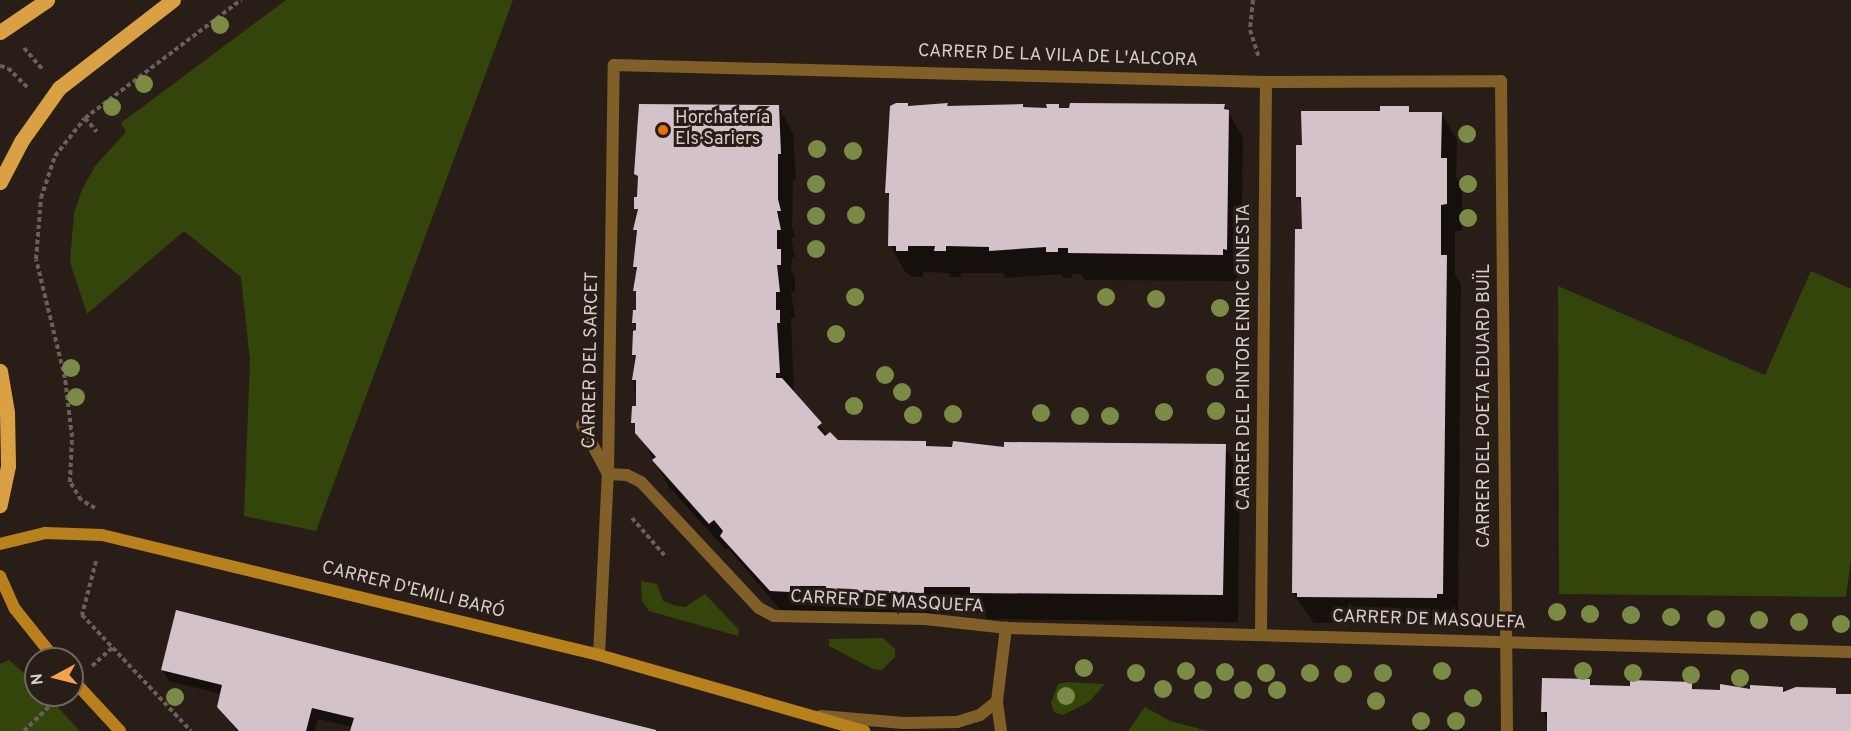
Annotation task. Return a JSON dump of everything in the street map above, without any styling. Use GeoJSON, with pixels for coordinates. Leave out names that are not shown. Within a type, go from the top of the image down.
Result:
{"type":"FeatureCollection","features":[{"type":"Feature","properties":{"kind":"main road"},"geometry":{"type":"LineString","coordinates":[[0,182],[22,140],[59,88],[173,0]]}},
{"type":"Feature","properties":{"kind":"main road"},"geometry":{"type":"LineString","coordinates":[[0,32],[41,3]]}},
{"type":"Feature","properties":{"kind":"main road"},"geometry":{"type":"LineString","coordinates":[[0,371],[7,412],[8,466],[0,505]]}},
{"type":"Feature","properties":{"kind":"street","name":"CARRER DE LA VILA DE L'ALCORA"},"geometry":{"type":"LineString","coordinates":[[614,65],[1266,82],[1501,81]]}},
{"type":"Feature","properties":{"kind":"street","name":"CARRER DEL SARCET"},"geometry":{"type":"LineString","coordinates":[[599,655],[608,474],[614,65]]}},
{"type":"Feature","properties":{"kind":"street","name":"CARRER DEL POETA EDUARD BUÏL"},"geometry":{"type":"LineString","coordinates":[[1501,81],[1507,731]]}},
{"type":"Feature","properties":{"kind":"street","name":"CARRER DEL PINTOR ENRIC GINESTA"},"geometry":{"type":"LineString","coordinates":[[1261,632],[1266,82]]}},
{"type":"Feature","properties":{"kind":"street"},"geometry":{"type":"LineString","coordinates":[[582,425],[608,474]]}},
{"type":"Feature","properties":{"kind":"street","name":"CARRER DE MASQUEFA"},"geometry":{"type":"LineString","coordinates":[[608,474],[627,475],[640,482],[759,608],[774,615],[925,619],[1006,628],[1261,632],[1505,643],[1851,652]]}},
{"type":"Feature","properties":{"kind":"street","name":"CARRER D'EMILI BARÓ"},"geometry":{"type":"LineString","coordinates":[[0,544],[45,533],[102,535],[599,655],[864,731]]}},
{"type":"Feature","properties":{"kind":"street"},"geometry":{"type":"LineString","coordinates":[[0,576],[15,609],[45,647]]}},
{"type":"Feature","properties":{"kind":"street","name":"CARRER DE MASQUEFA"},"geometry":{"type":"LineString","coordinates":[[997,701],[1006,628]]}},
{"type":"Feature","properties":{"kind":"street"},"geometry":{"type":"LineString","coordinates":[[84,692],[120,731]]}},
{"type":"Feature","properties":{"kind":"street"},"geometry":{"type":"LineString","coordinates":[[997,701],[1001,731]]}},
{"type":"Feature","properties":{"kind":"street","name":"CARRER D'EMILI BARÓ"},"geometry":{"type":"LineString","coordinates":[[814,715],[904,723],[957,722],[980,715],[997,701]]}},
{"type":"Feature","properties":{"kind":"path"},"geometry":{"type":"LineString","coordinates":[[191,731],[82,615],[108,511],[81,500],[70,482],[72,437],[67,388],[36,259],[36,228],[48,175],[55,156],[85,118],[240,0]]}},
{"type":"Feature","properties":{"kind":"path"},"geometry":{"type":"LineString","coordinates":[[1253,0],[1250,30],[1266,82]]}},
{"type":"Feature","properties":{"kind":"path"},"geometry":{"type":"LineString","coordinates":[[0,66],[22,82]]}},
{"type":"Feature","properties":{"kind":"path"},"geometry":{"type":"LineString","coordinates":[[85,118],[97,132]]}},
{"type":"Feature","properties":{"kind":"path"},"geometry":{"type":"LineString","coordinates":[[631,518],[665,556]]}},
{"type":"Feature","properties":{"kind":"path"},"geometry":{"type":"LineString","coordinates":[[24,731],[49,707]]}},
{"type":"Feature","properties":{"kind":"green space"},"geometry":{"type":"Polygon","coordinates":[[[286,0],[513,0],[316,531],[244,516],[250,361],[241,277],[184,231],[87,314],[70,262],[74,213],[82,190],[95,166],[126,132],[121,123],[286,0]]]}},
{"type":"Feature","properties":{"kind":"green space"},"geometry":{"type":"Polygon","coordinates":[[[1811,271],[1851,289],[1851,559],[1846,597],[1559,594],[1558,286],[1765,375],[1811,271]]]}},
{"type":"Feature","properties":{"kind":"green space"},"geometry":{"type":"Polygon","coordinates":[[[641,581],[657,584],[663,601],[673,605],[685,607],[705,594],[739,630],[738,636],[649,611],[642,601],[641,581]]]}},
{"type":"Feature","properties":{"kind":"green space"},"geometry":{"type":"Polygon","coordinates":[[[883,638],[895,649],[895,657],[882,670],[873,669],[829,646],[829,639],[883,638]]]}},
{"type":"Feature","properties":{"kind":"green space"},"geometry":{"type":"Polygon","coordinates":[[[9,660],[24,673],[24,707],[57,707],[80,731],[0,731],[0,664],[9,660]]]}},
{"type":"Feature","properties":{"kind":"green space"},"geometry":{"type":"Polygon","coordinates":[[[1068,682],[1105,684],[1089,702],[1063,715],[1054,712],[1051,703],[1058,684],[1068,682]]]}},
{"type":"Feature","properties":{"kind":"green space"},"geometry":{"type":"Polygon","coordinates":[[[1145,707],[1170,721],[1208,731],[1128,731],[1145,707]]]}},
{"type":"Feature","properties":{"kind":"building"},"geometry":{"type":"Polygon","coordinates":[[[896,103],[908,103],[908,106],[948,103],[947,106],[1023,104],[1023,107],[1047,108],[1046,104],[1059,104],[1059,108],[1069,108],[1070,103],[1225,104],[1224,109],[1229,110],[1227,250],[1223,249],[1223,255],[1068,253],[1068,248],[1058,248],[1058,252],[1046,252],[1046,247],[989,251],[989,247],[946,246],[946,251],[934,251],[935,246],[908,246],[908,251],[896,251],[896,246],[888,246],[889,193],[885,193],[890,106],[896,103]]]}},
{"type":"Feature","properties":{"kind":"building"},"geometry":{"type":"Polygon","coordinates":[[[639,104],[779,105],[781,154],[778,154],[778,199],[781,211],[777,211],[781,230],[777,230],[777,249],[781,249],[781,265],[777,265],[780,292],[776,292],[776,310],[780,310],[780,323],[777,323],[780,373],[776,373],[776,378],[782,378],[822,423],[817,427],[825,436],[830,432],[838,440],[926,441],[926,446],[952,447],[953,441],[1004,447],[1004,442],[1226,444],[1223,595],[970,593],[970,587],[924,587],[924,593],[826,592],[826,586],[790,586],[790,592],[770,591],[720,536],[723,531],[714,520],[709,524],[652,460],[656,457],[635,433],[635,423],[631,423],[632,406],[636,406],[636,380],[632,380],[636,355],[632,355],[633,331],[636,330],[636,323],[632,323],[633,310],[636,310],[636,291],[633,291],[637,267],[633,267],[637,230],[633,230],[638,209],[634,209],[638,176],[634,174],[639,104]]]}},
{"type":"Feature","properties":{"kind":"building"},"geometry":{"type":"Polygon","coordinates":[[[1380,106],[1409,106],[1409,112],[1442,112],[1441,158],[1447,158],[1447,204],[1441,205],[1441,255],[1447,255],[1443,594],[1437,594],[1437,598],[1297,597],[1297,593],[1292,593],[1295,229],[1302,229],[1301,197],[1296,197],[1296,145],[1302,145],[1301,111],[1380,111],[1380,106]]]}},
{"type":"Feature","properties":{"kind":"building"},"geometry":{"type":"Polygon","coordinates":[[[176,610],[656,731],[350,731],[354,718],[312,708],[306,731],[239,731],[217,707],[222,685],[161,670],[176,610]]]}},
{"type":"Feature","properties":{"kind":"building"},"geometry":{"type":"Polygon","coordinates":[[[1542,678],[1590,679],[1590,685],[1630,686],[1630,680],[1692,682],[1692,689],[1720,690],[1720,684],[1750,689],[1750,685],[1783,687],[1783,692],[1796,687],[1836,688],[1836,694],[1851,694],[1851,731],[1547,731],[1547,712],[1541,712],[1542,678]]]}},
{"type":"Feature","properties":{"kind":"place","name":"Horchatería Els Sariers"},"geometry":{"type":"Point","coordinates":[663,130]}}]}
